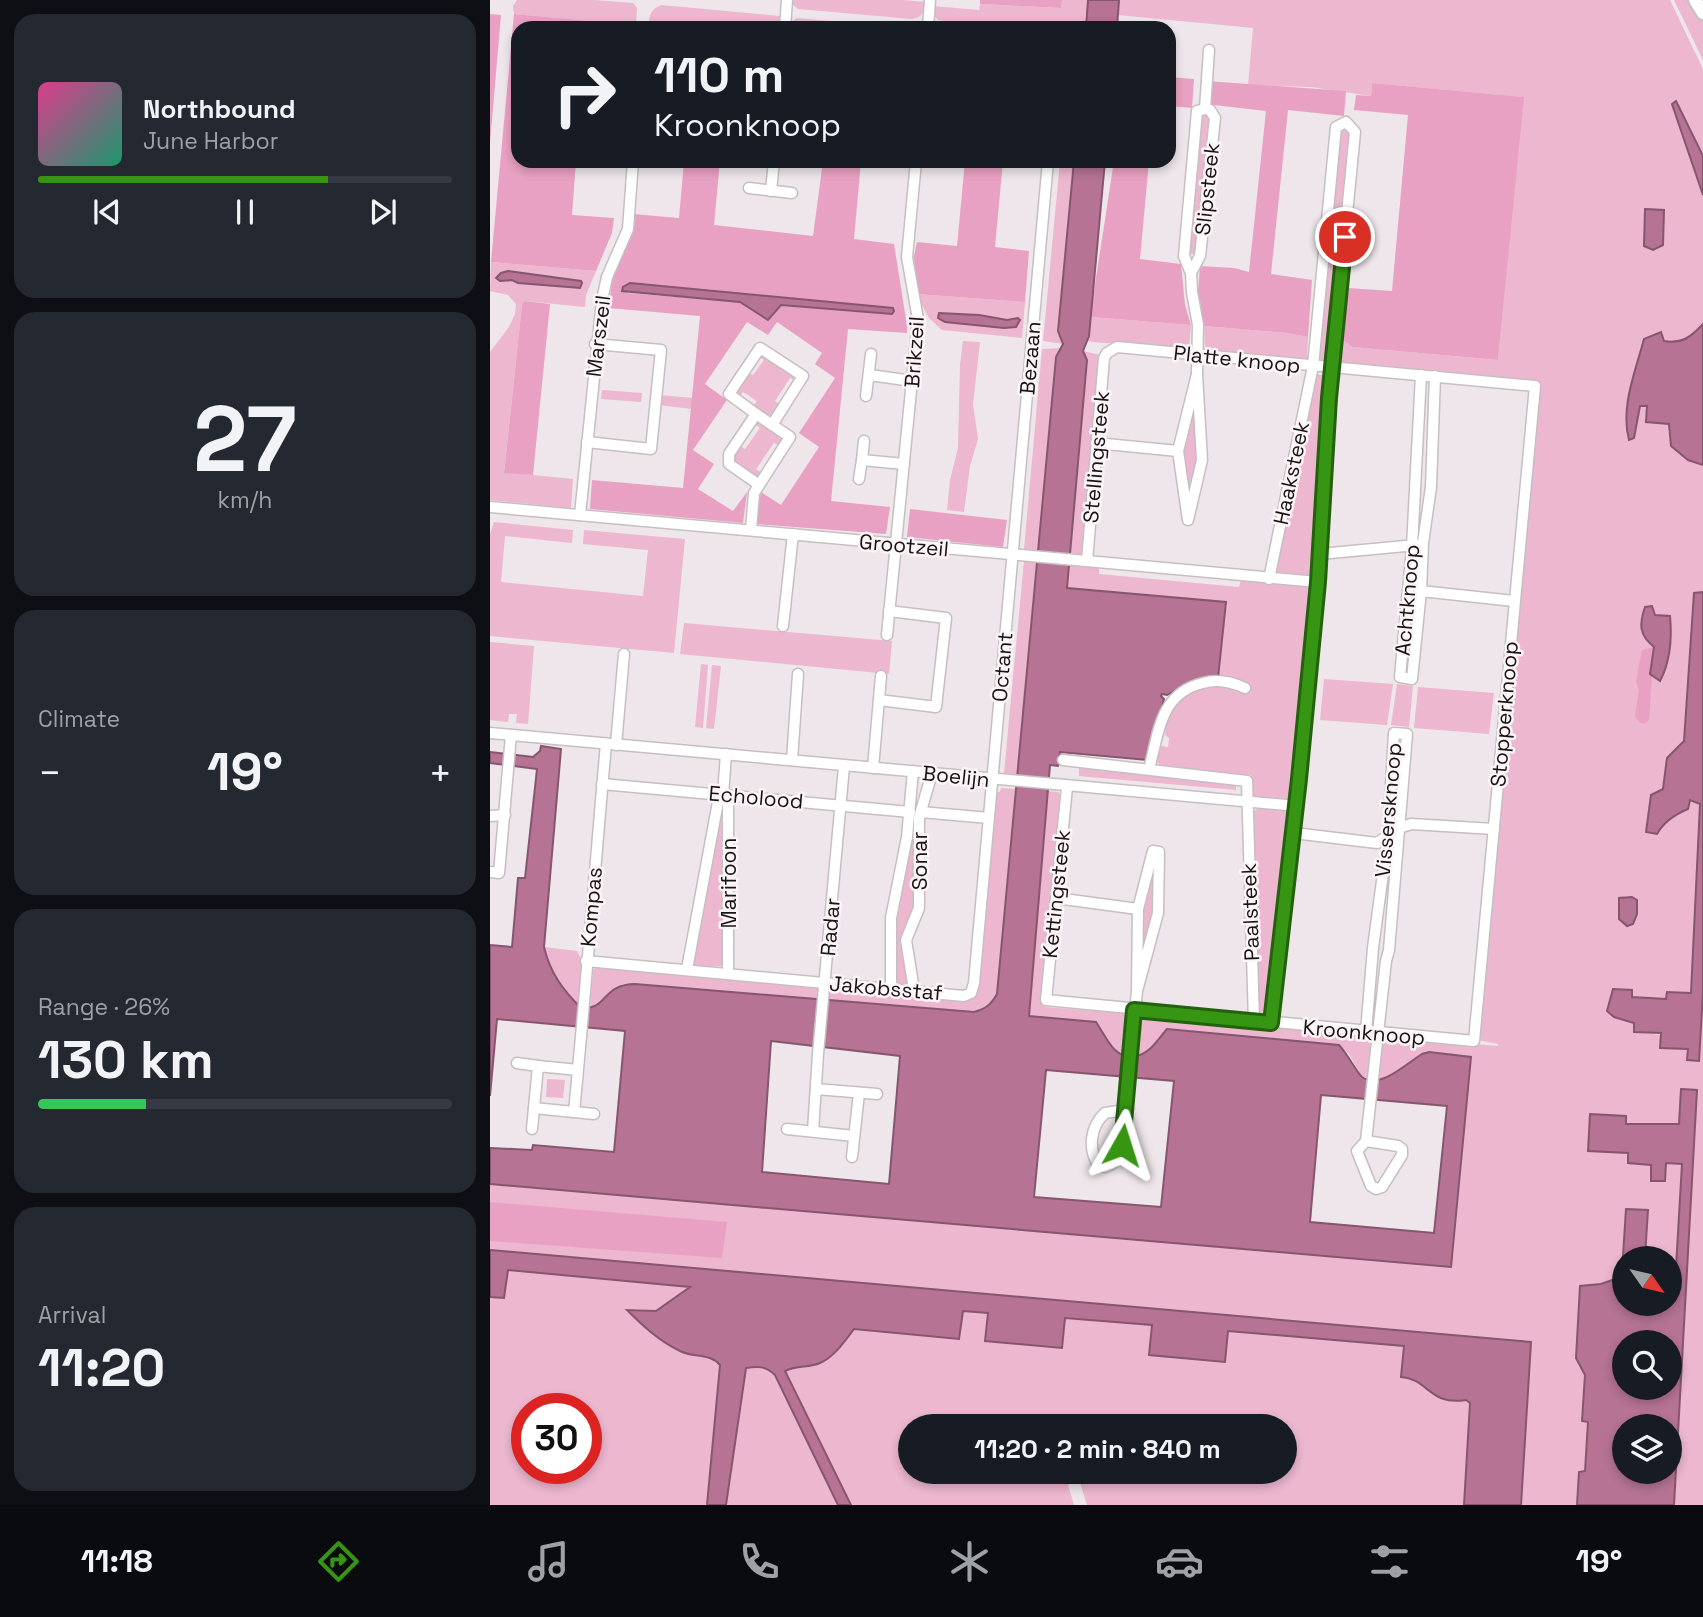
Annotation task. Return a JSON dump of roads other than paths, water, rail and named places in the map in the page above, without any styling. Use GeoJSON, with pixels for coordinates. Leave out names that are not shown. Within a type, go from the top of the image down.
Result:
{"type":"FeatureCollection","features":[{"type":"Feature","properties":{"kind":"main road"},"geometry":{"type":"LineString","coordinates":[[1695,0],[1703,13]]}},
{"type":"Feature","properties":{"kind":"street"},"geometry":{"type":"LineString","coordinates":[[785,21],[787,0]]}},
{"type":"Feature","properties":{"kind":"street"},"geometry":{"type":"LineString","coordinates":[[929,21],[930,0]]}},
{"type":"Feature","properties":{"kind":"street","name":"Slipsteek"},"geometry":{"type":"LineString","coordinates":[[1205,109],[1209,50]]}},
{"type":"Feature","properties":{"kind":"street","name":"Slipsteek"},"geometry":{"type":"LineString","coordinates":[[1191,273],[1200,256],[1214,118],[1210,110],[1205,109],[1197,111],[1184,256],[1191,273],[1198,324],[1197,374]]}},
{"type":"Feature","properties":{"kind":"street","name":"Haaksteek"},"geometry":{"type":"LineString","coordinates":[[1269,579],[1313,366],[1335,127],[1346,122],[1355,132],[1332,367]]}},
{"type":"Feature","properties":{"kind":"street","name":"Marszeil"},"geometry":{"type":"LineString","coordinates":[[580,515],[595,344],[607,277],[628,229],[632,168]]}},
{"type":"Feature","properties":{"kind":"street"},"geometry":{"type":"LineString","coordinates":[[771,191],[773,168]]}},
{"type":"Feature","properties":{"kind":"street","name":"Brikzeil"},"geometry":{"type":"LineString","coordinates":[[887,635],[918,318],[907,257],[915,168]]}},
{"type":"Feature","properties":{"kind":"street","name":"Bezaan"},"geometry":{"type":"LineString","coordinates":[[1012,555],[1047,168]]}},
{"type":"Feature","properties":{"kind":"street"},"geometry":{"type":"LineString","coordinates":[[749,188],[792,193]]}},
{"type":"Feature","properties":{"kind":"street"},"geometry":{"type":"LineString","coordinates":[[587,443],[651,449],[661,350],[595,344]]}},
{"type":"Feature","properties":{"kind":"street","name":"Platte knoop"},"geometry":{"type":"LineString","coordinates":[[1107,353],[1117,347],[1535,386]]}},
{"type":"Feature","properties":{"kind":"street"},"geometry":{"type":"LineString","coordinates":[[751,530],[754,493],[790,437],[772,425],[756,414],[729,394],[760,348],[803,376],[772,425]]}},
{"type":"Feature","properties":{"kind":"street","name":"Stellingsteek"},"geometry":{"type":"LineString","coordinates":[[1082,561],[1104,358],[1107,353]]}},
{"type":"Feature","properties":{"kind":"street"},"geometry":{"type":"LineString","coordinates":[[866,396],[871,354]]}},
{"type":"Feature","properties":{"kind":"street"},"geometry":{"type":"LineString","coordinates":[[1271,1023],[1297,806],[1318,582],[1332,367]]}},
{"type":"Feature","properties":{"kind":"street"},"geometry":{"type":"LineString","coordinates":[[1197,374],[1202,460],[1188,520],[1178,451],[1197,374]]}},
{"type":"Feature","properties":{"kind":"street"},"geometry":{"type":"LineString","coordinates":[[870,375],[912,381]]}},
{"type":"Feature","properties":{"kind":"street","name":"Achtknoop"},"geometry":{"type":"LineString","coordinates":[[1421,375],[1412,547],[1400,677],[1412,679],[1422,591],[1423,543],[1431,488],[1435,376]]}},
{"type":"Feature","properties":{"kind":"street","name":"Stopperknoop"},"geometry":{"type":"LineString","coordinates":[[1474,1041],[1535,386]]}},
{"type":"Feature","properties":{"kind":"street"},"geometry":{"type":"LineString","coordinates":[[756,414],[729,454],[729,464],[758,484]]}},
{"type":"Feature","properties":{"kind":"street"},"geometry":{"type":"LineString","coordinates":[[859,479],[864,441]]}},
{"type":"Feature","properties":{"kind":"street"},"geometry":{"type":"LineString","coordinates":[[1096,443],[1178,451]]}},
{"type":"Feature","properties":{"kind":"street"},"geometry":{"type":"LineString","coordinates":[[862,460],[904,464]]}},
{"type":"Feature","properties":{"kind":"street","name":"Grootzeil"},"geometry":{"type":"LineString","coordinates":[[490,507],[1318,582]]}},
{"type":"Feature","properties":{"kind":"street"},"geometry":{"type":"LineString","coordinates":[[783,626],[793,534]]}},
{"type":"Feature","properties":{"kind":"street"},"geometry":{"type":"LineString","coordinates":[[1320,554],[1412,547],[1423,543]]}},
{"type":"Feature","properties":{"kind":"street","name":"Octant"},"geometry":{"type":"LineString","coordinates":[[993,779],[1012,555]]}},
{"type":"Feature","properties":{"kind":"street"},"geometry":{"type":"LineString","coordinates":[[1409,582],[1422,591],[1514,601]]}},
{"type":"Feature","properties":{"kind":"street"},"geometry":{"type":"LineString","coordinates":[[879,700],[936,706],[942,662],[946,618],[889,611]]}},
{"type":"Feature","properties":{"kind":"street"},"geometry":{"type":"LineString","coordinates":[[611,744],[624,654]]}},
{"type":"Feature","properties":{"kind":"street"},"geometry":{"type":"LineString","coordinates":[[792,760],[798,674]]}},
{"type":"Feature","properties":{"kind":"street"},"geometry":{"type":"LineString","coordinates":[[873,768],[881,676]]}},
{"type":"Feature","properties":{"kind":"street"},"geometry":{"type":"LineString","coordinates":[[1063,760],[1149,769],[1165,713],[1176,694],[1189,686],[1210,681],[1245,688]]}},
{"type":"Feature","properties":{"kind":"street","name":"Boelijn"},"geometry":{"type":"LineString","coordinates":[[490,733],[1297,806]]}},
{"type":"Feature","properties":{"kind":"street","name":"Vissersknoop"},"geometry":{"type":"LineString","coordinates":[[1394,733],[1407,734],[1390,950],[1371,1032],[1373,948],[1388,836],[1394,733]]}},
{"type":"Feature","properties":{"kind":"street"},"geometry":{"type":"LineString","coordinates":[[490,872],[499,873],[511,735]]}},
{"type":"Feature","properties":{"kind":"street","name":"Kompas"},"geometry":{"type":"LineString","coordinates":[[574,1112],[603,784],[611,744]]}},
{"type":"Feature","properties":{"kind":"street","name":"Marifoon"},"geometry":{"type":"LineString","coordinates":[[687,969],[718,802],[723,794],[726,754]]}},
{"type":"Feature","properties":{"kind":"street","name":"Radar"},"geometry":{"type":"LineString","coordinates":[[813,1131],[844,766]]}},
{"type":"Feature","properties":{"kind":"street","name":"Paalsteek"},"geometry":{"type":"LineString","coordinates":[[1149,769],[1247,780],[1254,1021]]}},
{"type":"Feature","properties":{"kind":"street","name":"Sonar"},"geometry":{"type":"LineString","coordinates":[[913,771],[919,908],[906,940],[914,990]]}},
{"type":"Feature","properties":{"kind":"street","name":"Sonar"},"geometry":{"type":"LineString","coordinates":[[891,988],[891,918],[907,837],[932,773]]}},
{"type":"Feature","properties":{"kind":"street","name":"Jakobsstaf"},"geometry":{"type":"LineString","coordinates":[[586,961],[728,973],[824,987],[891,988],[964,996],[971,993],[993,779]]}},
{"type":"Feature","properties":{"kind":"street","name":"Echolood"},"geometry":{"type":"LineString","coordinates":[[603,784],[989,818]]}},
{"type":"Feature","properties":{"kind":"street","name":"Kettingsteek"},"geometry":{"type":"LineString","coordinates":[[1046,1000],[1056,898],[1062,786]]}},
{"type":"Feature","properties":{"kind":"street","name":"Marifoon"},"geometry":{"type":"LineString","coordinates":[[723,794],[728,804],[728,973]]}},
{"type":"Feature","properties":{"kind":"street"},"geometry":{"type":"LineString","coordinates":[[490,816],[505,815]]}},
{"type":"Feature","properties":{"kind":"street"},"geometry":{"type":"LineString","coordinates":[[1294,833],[1377,843],[1399,828],[1411,824],[1494,829]]}},
{"type":"Feature","properties":{"kind":"street"},"geometry":{"type":"LineString","coordinates":[[1125,1110],[1105,1113],[1095,1124],[1092,1150],[1098,1165],[1105,1167],[1112,1164],[1122,1145],[1134,1010],[1158,913],[1159,852],[1153,851],[1138,909],[1137,991]]}},
{"type":"Feature","properties":{"kind":"street"},"geometry":{"type":"LineString","coordinates":[[1056,898],[1138,909]]}},
{"type":"Feature","properties":{"kind":"street","name":"Kroonknoop"},"geometry":{"type":"LineString","coordinates":[[1046,1000],[1474,1041]]}},
{"type":"Feature","properties":{"kind":"street"},"geometry":{"type":"LineString","coordinates":[[1366,1141],[1402,1149],[1402,1155],[1382,1187],[1376,1189],[1371,1186],[1357,1151],[1366,1141],[1372,1079],[1371,1032]]}},
{"type":"Feature","properties":{"kind":"street"},"geometry":{"type":"LineString","coordinates":[[517,1063],[578,1070]]}},
{"type":"Feature","properties":{"kind":"street"},"geometry":{"type":"LineString","coordinates":[[532,1129],[538,1066]]}},
{"type":"Feature","properties":{"kind":"street"},"geometry":{"type":"LineString","coordinates":[[816,1089],[877,1094]]}},
{"type":"Feature","properties":{"kind":"street"},"geometry":{"type":"LineString","coordinates":[[852,1157],[859,1093]]}},
{"type":"Feature","properties":{"kind":"street"},"geometry":{"type":"LineString","coordinates":[[534,1108],[594,1114]]}},
{"type":"Feature","properties":{"kind":"street"},"geometry":{"type":"LineString","coordinates":[[787,1129],[854,1136]]}}]}
